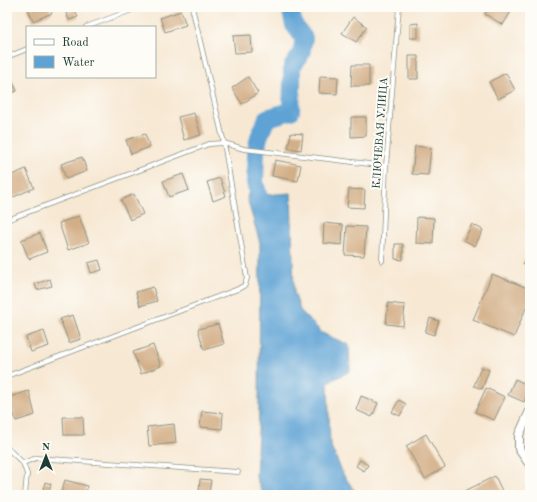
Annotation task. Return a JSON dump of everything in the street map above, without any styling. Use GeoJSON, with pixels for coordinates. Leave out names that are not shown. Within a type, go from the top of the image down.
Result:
{"type":"FeatureCollection","features":[{"type":"Feature","properties":{"kind":"street"},"geometry":{"type":"LineString","coordinates":[[530,411],[519,435],[519,449],[530,465]]}},
{"type":"Feature","properties":{"kind":"lane"},"geometry":{"type":"LineString","coordinates":[[89,26],[140,7]]}},
{"type":"Feature","properties":{"kind":"lane"},"geometry":{"type":"LineString","coordinates":[[7,376],[238,289],[245,285],[247,278],[224,143],[192,7]]}},
{"type":"Feature","properties":{"kind":"lane","name":"КЛЮЧЕВАЯ УЛИЦА"},"geometry":{"type":"LineString","coordinates":[[382,261],[386,166],[399,7]]}},
{"type":"Feature","properties":{"kind":"lane"},"geometry":{"type":"LineString","coordinates":[[7,57],[26,49]]}},
{"type":"Feature","properties":{"kind":"lane"},"geometry":{"type":"LineString","coordinates":[[7,220],[209,144],[224,143],[244,150],[386,166]]}},
{"type":"Feature","properties":{"kind":"lane"},"geometry":{"type":"LineString","coordinates":[[7,448],[23,463],[27,474],[25,495]]}},
{"type":"Feature","properties":{"kind":"lane"},"geometry":{"type":"LineString","coordinates":[[23,463],[36,458],[238,472]]}},
{"type":"Feature","properties":{"kind":"water"},"geometry":{"type":"Polygon","coordinates":[[[261,181],[263,195],[291,193],[294,292],[300,310],[322,333],[349,345],[350,371],[328,382],[330,444],[344,476],[358,495],[263,495],[256,477],[259,407],[260,243],[247,198],[251,183],[261,181]]]}},
{"type":"Feature","properties":{"kind":"building"},"geometry":{"type":"Polygon","coordinates":[[[27,7],[49,7],[52,13],[33,21],[27,7]]]}},
{"type":"Feature","properties":{"kind":"building"},"geometry":{"type":"Polygon","coordinates":[[[489,7],[513,8],[503,25],[485,14],[489,7]]]}},
{"type":"Feature","properties":{"kind":"building"},"geometry":{"type":"Polygon","coordinates":[[[75,10],[78,17],[69,20],[66,13],[75,10]]]}},
{"type":"Feature","properties":{"kind":"building"},"geometry":{"type":"Polygon","coordinates":[[[181,11],[186,25],[165,32],[160,18],[181,11]]]}},
{"type":"Feature","properties":{"kind":"building"},"geometry":{"type":"Polygon","coordinates":[[[353,17],[367,27],[356,42],[342,33],[353,17]]]}},
{"type":"Feature","properties":{"kind":"building"},"geometry":{"type":"Polygon","coordinates":[[[418,23],[418,38],[410,38],[410,24],[418,23]]]}},
{"type":"Feature","properties":{"kind":"building"},"geometry":{"type":"Polygon","coordinates":[[[251,35],[252,52],[235,53],[233,36],[251,35]]]}},
{"type":"Feature","properties":{"kind":"building"},"geometry":{"type":"Polygon","coordinates":[[[409,56],[418,56],[418,79],[409,79],[409,56]]]}},
{"type":"Feature","properties":{"kind":"building"},"geometry":{"type":"Polygon","coordinates":[[[352,65],[369,65],[369,86],[351,86],[352,65]]]}},
{"type":"Feature","properties":{"kind":"building"},"geometry":{"type":"Polygon","coordinates":[[[506,73],[515,90],[498,99],[489,82],[506,73]]]}},
{"type":"Feature","properties":{"kind":"building"},"geometry":{"type":"Polygon","coordinates":[[[10,76],[17,91],[7,95],[7,77],[10,76]]]}},
{"type":"Feature","properties":{"kind":"building"},"geometry":{"type":"Polygon","coordinates":[[[320,76],[338,77],[337,94],[319,93],[320,76]]]}},
{"type":"Feature","properties":{"kind":"building"},"geometry":{"type":"Polygon","coordinates":[[[248,77],[258,93],[242,104],[232,88],[248,77]]]}},
{"type":"Feature","properties":{"kind":"building"},"geometry":{"type":"Polygon","coordinates":[[[194,113],[201,135],[184,140],[178,117],[194,113]]]}},
{"type":"Feature","properties":{"kind":"building"},"geometry":{"type":"Polygon","coordinates":[[[351,117],[366,117],[366,136],[351,137],[351,117]]]}},
{"type":"Feature","properties":{"kind":"building"},"geometry":{"type":"Polygon","coordinates":[[[291,133],[303,134],[301,150],[288,148],[291,133]]]}},
{"type":"Feature","properties":{"kind":"building"},"geometry":{"type":"Polygon","coordinates":[[[145,134],[150,147],[131,154],[126,140],[145,134]]]}},
{"type":"Feature","properties":{"kind":"building"},"geometry":{"type":"Polygon","coordinates":[[[415,146],[431,148],[428,175],[412,174],[415,146]]]}},
{"type":"Feature","properties":{"kind":"building"},"geometry":{"type":"Polygon","coordinates":[[[82,157],[87,171],[66,179],[61,164],[82,157]]]}},
{"type":"Feature","properties":{"kind":"building"},"geometry":{"type":"Polygon","coordinates":[[[275,160],[301,165],[298,181],[272,176],[275,160]]]}},
{"type":"Feature","properties":{"kind":"building"},"geometry":{"type":"Polygon","coordinates":[[[26,169],[34,188],[9,199],[7,194],[7,177],[26,169]]]}},
{"type":"Feature","properties":{"kind":"building"},"geometry":{"type":"Polygon","coordinates":[[[183,174],[189,190],[169,197],[163,181],[183,174]]]}},
{"type":"Feature","properties":{"kind":"building"},"geometry":{"type":"Polygon","coordinates":[[[220,178],[226,196],[213,201],[207,182],[220,178]]]}},
{"type":"Feature","properties":{"kind":"building"},"geometry":{"type":"Polygon","coordinates":[[[349,189],[365,190],[364,208],[347,207],[349,189]]]}},
{"type":"Feature","properties":{"kind":"building"},"geometry":{"type":"Polygon","coordinates":[[[134,194],[143,214],[130,220],[121,200],[134,194]]]}},
{"type":"Feature","properties":{"kind":"building"},"geometry":{"type":"Polygon","coordinates":[[[79,216],[89,243],[68,250],[59,223],[79,216]]]}},
{"type":"Feature","properties":{"kind":"building"},"geometry":{"type":"Polygon","coordinates":[[[417,217],[434,218],[433,244],[416,243],[417,217]]]}},
{"type":"Feature","properties":{"kind":"building"},"geometry":{"type":"Polygon","coordinates":[[[324,223],[343,225],[342,245],[323,243],[324,223]]]}},
{"type":"Feature","properties":{"kind":"building"},"geometry":{"type":"Polygon","coordinates":[[[472,224],[483,230],[475,246],[464,240],[472,224]]]}},
{"type":"Feature","properties":{"kind":"building"},"geometry":{"type":"Polygon","coordinates":[[[347,226],[366,227],[364,256],[345,255],[347,226]]]}},
{"type":"Feature","properties":{"kind":"building"},"geometry":{"type":"Polygon","coordinates":[[[40,233],[47,252],[29,259],[21,240],[40,233]]]}},
{"type":"Feature","properties":{"kind":"building"},"geometry":{"type":"Polygon","coordinates":[[[395,244],[403,244],[403,260],[395,259],[395,244]]]}},
{"type":"Feature","properties":{"kind":"building"},"geometry":{"type":"Polygon","coordinates":[[[530,248],[530,267],[523,264],[530,248]]]}},
{"type":"Feature","properties":{"kind":"building"},"geometry":{"type":"Polygon","coordinates":[[[99,260],[102,270],[91,273],[88,263],[99,260]]]}},
{"type":"Feature","properties":{"kind":"building"},"geometry":{"type":"Polygon","coordinates":[[[492,274],[530,289],[530,298],[514,337],[473,320],[492,274]]]}},
{"type":"Feature","properties":{"kind":"building"},"geometry":{"type":"Polygon","coordinates":[[[50,279],[52,286],[37,290],[35,284],[50,279]]]}},
{"type":"Feature","properties":{"kind":"building"},"geometry":{"type":"Polygon","coordinates":[[[153,287],[157,301],[140,306],[136,292],[153,287]]]}},
{"type":"Feature","properties":{"kind":"building"},"geometry":{"type":"Polygon","coordinates":[[[388,303],[405,305],[403,326],[386,324],[388,303]]]}},
{"type":"Feature","properties":{"kind":"building"},"geometry":{"type":"Polygon","coordinates":[[[73,315],[81,339],[69,343],[60,319],[73,315]]]}},
{"type":"Feature","properties":{"kind":"building"},"geometry":{"type":"Polygon","coordinates":[[[430,318],[439,321],[434,335],[425,332],[430,318]]]}},
{"type":"Feature","properties":{"kind":"building"},"geometry":{"type":"Polygon","coordinates":[[[218,324],[224,344],[204,350],[198,329],[218,324]]]}},
{"type":"Feature","properties":{"kind":"building"},"geometry":{"type":"Polygon","coordinates":[[[44,331],[49,346],[31,352],[26,337],[44,331]]]}},
{"type":"Feature","properties":{"kind":"building"},"geometry":{"type":"Polygon","coordinates":[[[153,345],[161,366],[141,374],[133,352],[153,345]]]}},
{"type":"Feature","properties":{"kind":"building"},"geometry":{"type":"Polygon","coordinates":[[[481,367],[489,370],[482,389],[474,386],[481,367]]]}},
{"type":"Feature","properties":{"kind":"building"},"geometry":{"type":"Polygon","coordinates":[[[515,379],[530,386],[524,402],[508,395],[515,379]]]}},
{"type":"Feature","properties":{"kind":"building"},"geometry":{"type":"Polygon","coordinates":[[[486,388],[505,397],[494,420],[475,412],[486,388]]]}},
{"type":"Feature","properties":{"kind":"building"},"geometry":{"type":"Polygon","coordinates":[[[29,391],[35,415],[16,421],[9,397],[29,391]]]}},
{"type":"Feature","properties":{"kind":"building"},"geometry":{"type":"Polygon","coordinates":[[[361,396],[378,403],[372,417],[356,410],[361,396]]]}},
{"type":"Feature","properties":{"kind":"building"},"geometry":{"type":"Polygon","coordinates":[[[399,400],[406,404],[400,416],[392,412],[399,400]]]}},
{"type":"Feature","properties":{"kind":"building"},"geometry":{"type":"Polygon","coordinates":[[[202,411],[223,413],[222,429],[200,427],[202,411]]]}},
{"type":"Feature","properties":{"kind":"building"},"geometry":{"type":"Polygon","coordinates":[[[63,417],[83,417],[84,435],[64,435],[63,417]]]}},
{"type":"Feature","properties":{"kind":"building"},"geometry":{"type":"Polygon","coordinates":[[[174,424],[176,443],[149,446],[147,427],[174,424]]]}},
{"type":"Feature","properties":{"kind":"building"},"geometry":{"type":"Polygon","coordinates":[[[426,434],[445,467],[425,479],[406,446],[426,434]]]}},
{"type":"Feature","properties":{"kind":"building"},"geometry":{"type":"Polygon","coordinates":[[[360,460],[368,465],[364,471],[356,466],[360,460]]]}},
{"type":"Feature","properties":{"kind":"building"},"geometry":{"type":"Polygon","coordinates":[[[495,476],[504,495],[457,495],[495,476]]]}},
{"type":"Feature","properties":{"kind":"building"},"geometry":{"type":"Polygon","coordinates":[[[200,479],[211,480],[209,493],[199,492],[200,479]]]}},
{"type":"Feature","properties":{"kind":"building"},"geometry":{"type":"Polygon","coordinates":[[[65,480],[87,486],[85,495],[68,495],[61,493],[65,480]]]}},
{"type":"Feature","properties":{"kind":"building"},"geometry":{"type":"Polygon","coordinates":[[[45,482],[51,484],[48,495],[42,495],[45,482]]]}},
{"type":"Feature","properties":{"kind":"waterway"},"geometry":{"type":"LineString","coordinates":[[261,206],[255,182],[256,151],[259,137],[267,118],[291,111],[292,67],[301,54],[304,38],[294,25],[290,7]]}}]}
